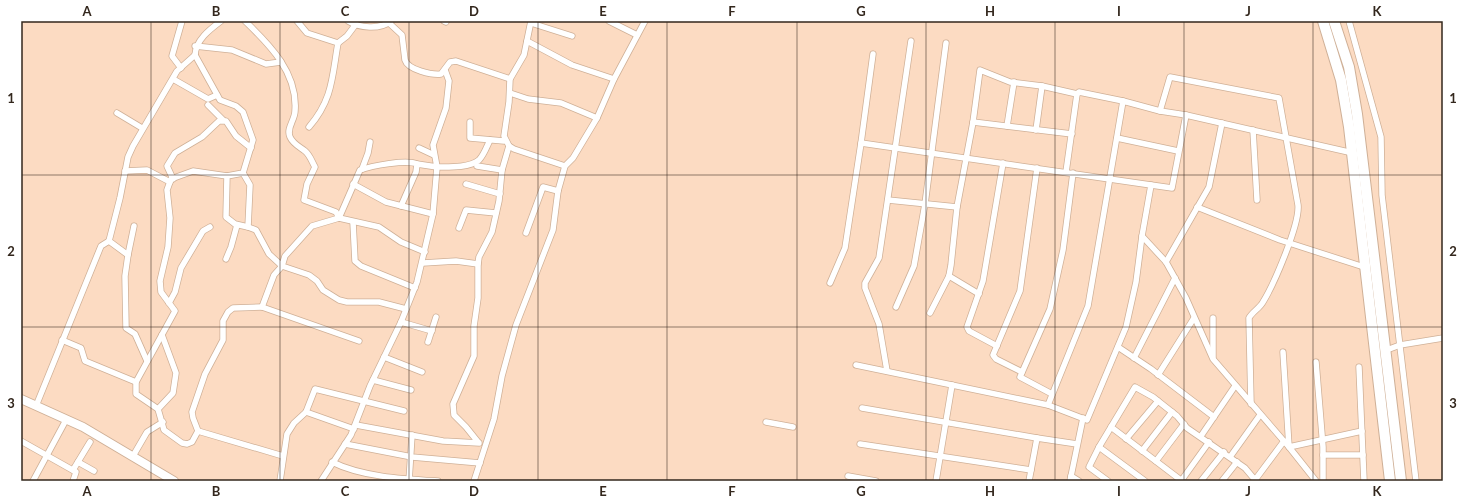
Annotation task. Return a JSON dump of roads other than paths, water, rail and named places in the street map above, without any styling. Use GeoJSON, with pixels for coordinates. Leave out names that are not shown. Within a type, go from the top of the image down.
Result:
{"type":"FeatureCollection","features":[{"type":"Feature","properties":{"kind":"highway"},"geometry":{"type":"LineString","coordinates":[[1323,21],[1341,80],[1357,152]]}},
{"type":"Feature","properties":{"kind":"highway"},"geometry":{"type":"LineString","coordinates":[[1334,21],[1353,88],[1357,152],[1380,351],[1401,481]]}},
{"type":"Feature","properties":{"kind":"highway"},"geometry":{"type":"LineString","coordinates":[[1380,351],[1390,481]]}},
{"type":"Feature","properties":{"kind":"street"},"geometry":{"type":"LineString","coordinates":[[181,68],[172,56],[182,21]]}},
{"type":"Feature","properties":{"kind":"street"},"geometry":{"type":"LineString","coordinates":[[222,21],[209,30],[195,46],[195,55],[220,100],[236,106],[243,112],[244,120],[253,140],[244,173],[250,185],[248,226]]}},
{"type":"Feature","properties":{"kind":"street"},"geometry":{"type":"LineString","coordinates":[[245,21],[267,44],[281,62],[291,79],[295,95],[295,113],[288,130],[290,137],[296,145],[307,152],[314,167],[307,184],[304,200],[336,212],[339,218]]}},
{"type":"Feature","properties":{"kind":"street"},"geometry":{"type":"LineString","coordinates":[[297,21],[307,33],[338,43]]}},
{"type":"Feature","properties":{"kind":"street"},"geometry":{"type":"LineString","coordinates":[[348,21],[356,24],[376,27],[390,22],[402,35],[406,64],[411,67],[441,74],[450,62],[456,61],[510,79]]}},
{"type":"Feature","properties":{"kind":"street"},"geometry":{"type":"LineString","coordinates":[[609,21],[637,35]]}},
{"type":"Feature","properties":{"kind":"street"},"geometry":{"type":"LineString","coordinates":[[474,481],[494,419],[502,376],[516,325],[553,230],[558,191],[565,166],[573,158],[597,118],[614,79],[645,21]]}},
{"type":"Feature","properties":{"kind":"street"},"geometry":{"type":"LineString","coordinates":[[1349,21],[1381,137],[1382,195],[1416,481]]}},
{"type":"Feature","properties":{"kind":"street"},"geometry":{"type":"LineString","coordinates":[[504,141],[510,93],[510,79],[524,55],[531,22],[572,36]]}},
{"type":"Feature","properties":{"kind":"street"},"geometry":{"type":"LineString","coordinates":[[309,127],[317,117],[329,96],[338,43],[349,34],[356,24]]}},
{"type":"Feature","properties":{"kind":"street"},"geometry":{"type":"LineString","coordinates":[[527,41],[567,63],[614,79]]}},
{"type":"Feature","properties":{"kind":"street"},"geometry":{"type":"LineString","coordinates":[[887,371],[879,324],[865,288],[865,283],[879,258],[911,41]]}},
{"type":"Feature","properties":{"kind":"street"},"geometry":{"type":"LineString","coordinates":[[896,307],[914,266],[946,43]]}},
{"type":"Feature","properties":{"kind":"street"},"geometry":{"type":"LineString","coordinates":[[195,46],[232,50],[266,64],[281,62]]}},
{"type":"Feature","properties":{"kind":"street"},"geometry":{"type":"LineString","coordinates":[[830,283],[845,248],[872,54]]}},
{"type":"Feature","properties":{"kind":"street"},"geometry":{"type":"LineString","coordinates":[[36,406],[101,246],[109,241],[128,157],[142,128],[173,79],[181,68],[195,55]]}},
{"type":"Feature","properties":{"kind":"street"},"geometry":{"type":"LineString","coordinates":[[320,481],[355,427],[373,380],[402,322],[423,263],[433,214],[437,167],[433,141],[446,108],[449,81],[445,70]]}},
{"type":"Feature","properties":{"kind":"street"},"geometry":{"type":"LineString","coordinates":[[930,313],[949,276],[957,207],[973,122],[980,70],[1014,82],[1042,86],[1077,94],[1079,92],[1123,101],[1160,111],[1186,115],[1357,152]]}},
{"type":"Feature","properties":{"kind":"street"},"geometry":{"type":"LineString","coordinates":[[1160,111],[1170,77],[1279,98],[1299,211],[1298,219],[1290,243],[1264,301],[1248,318],[1250,404]]}},
{"type":"Feature","properties":{"kind":"street"},"geometry":{"type":"LineString","coordinates":[[173,79],[208,99],[217,95]]}},
{"type":"Feature","properties":{"kind":"street"},"geometry":{"type":"LineString","coordinates":[[1007,126],[1014,82]]}},
{"type":"Feature","properties":{"kind":"street"},"geometry":{"type":"LineString","coordinates":[[1036,130],[1042,86]]}},
{"type":"Feature","properties":{"kind":"street"},"geometry":{"type":"LineString","coordinates":[[510,93],[528,99],[561,103],[597,118]]}},
{"type":"Feature","properties":{"kind":"street"},"geometry":{"type":"LineString","coordinates":[[1066,172],[1077,94]]}},
{"type":"Feature","properties":{"kind":"street"},"geometry":{"type":"LineString","coordinates":[[1048,405],[1088,306],[1097,246],[1123,101]]}},
{"type":"Feature","properties":{"kind":"street"},"geometry":{"type":"LineString","coordinates":[[208,105],[238,137],[251,148]]}},
{"type":"Feature","properties":{"kind":"street"},"geometry":{"type":"LineString","coordinates":[[117,113],[142,128]]}},
{"type":"Feature","properties":{"kind":"street"},"geometry":{"type":"LineString","coordinates":[[860,143],[1172,188],[1186,115]]}},
{"type":"Feature","properties":{"kind":"street"},"geometry":{"type":"LineString","coordinates":[[198,432],[192,442],[187,444],[182,443],[164,430],[163,422],[158,409],[136,394],[136,382],[175,311],[161,292],[160,281],[168,247],[170,218],[167,190],[171,180],[167,166],[173,156],[202,137],[219,121],[223,120]]}},
{"type":"Feature","properties":{"kind":"street"},"geometry":{"type":"LineString","coordinates":[[470,122],[470,138],[504,141],[509,146],[565,166]]}},
{"type":"Feature","properties":{"kind":"street"},"geometry":{"type":"LineString","coordinates":[[973,122],[1072,134]]}},
{"type":"Feature","properties":{"kind":"street"},"geometry":{"type":"LineString","coordinates":[[1166,262],[1209,187],[1222,124]]}},
{"type":"Feature","properties":{"kind":"street"},"geometry":{"type":"LineString","coordinates":[[1253,130],[1257,200]]}},
{"type":"Feature","properties":{"kind":"street"},"geometry":{"type":"LineString","coordinates":[[1117,138],[1178,151]]}},
{"type":"Feature","properties":{"kind":"street"},"geometry":{"type":"LineString","coordinates":[[362,169],[396,162],[413,162],[437,167],[464,165],[475,162],[481,157],[490,140]]}},
{"type":"Feature","properties":{"kind":"street"},"geometry":{"type":"LineString","coordinates":[[339,218],[359,171],[362,169],[368,153],[370,142]]}},
{"type":"Feature","properties":{"kind":"street"},"geometry":{"type":"LineString","coordinates":[[478,442],[454,415],[453,404],[474,356],[474,326],[478,298],[479,257],[492,232],[500,194],[502,170],[509,146]]}},
{"type":"Feature","properties":{"kind":"street"},"geometry":{"type":"LineString","coordinates":[[419,148],[434,155]]}},
{"type":"Feature","properties":{"kind":"street"},"geometry":{"type":"LineString","coordinates":[[996,346],[968,330],[967,325],[979,294],[1003,163]]}},
{"type":"Feature","properties":{"kind":"street"},"geometry":{"type":"LineString","coordinates":[[401,206],[416,172],[417,164]]}},
{"type":"Feature","properties":{"kind":"street"},"geometry":{"type":"LineString","coordinates":[[477,166],[502,170]]}},
{"type":"Feature","properties":{"kind":"street"},"geometry":{"type":"LineString","coordinates":[[1022,372],[994,357],[996,346],[1020,291],[1038,168]]}},
{"type":"Feature","properties":{"kind":"street"},"geometry":{"type":"LineString","coordinates":[[125,172],[146,170],[171,180],[193,171],[227,176],[244,173]]}},
{"type":"Feature","properties":{"kind":"street"},"geometry":{"type":"LineString","coordinates":[[1052,394],[1021,378],[1022,372],[1050,309],[1063,250],[1073,173]]}},
{"type":"Feature","properties":{"kind":"street"},"geometry":{"type":"LineString","coordinates":[[227,176],[226,217],[237,225],[248,226],[256,230],[269,254],[282,266],[309,275],[317,281],[323,290],[339,300],[347,302],[379,302],[406,309]]}},
{"type":"Feature","properties":{"kind":"street"},"geometry":{"type":"LineString","coordinates":[[353,184],[386,202],[433,214]]}},
{"type":"Feature","properties":{"kind":"street"},"geometry":{"type":"LineString","coordinates":[[466,184],[500,194]]}},
{"type":"Feature","properties":{"kind":"street"},"geometry":{"type":"LineString","coordinates":[[856,365],[1048,405],[1087,420],[1126,327],[1136,282],[1150,185]]}},
{"type":"Feature","properties":{"kind":"street"},"geometry":{"type":"LineString","coordinates":[[526,233],[543,187],[558,191]]}},
{"type":"Feature","properties":{"kind":"street"},"geometry":{"type":"LineString","coordinates":[[888,200],[957,207]]}},
{"type":"Feature","properties":{"kind":"street"},"geometry":{"type":"LineString","coordinates":[[1197,208],[1290,243],[1370,268]]}},
{"type":"Feature","properties":{"kind":"street"},"geometry":{"type":"LineString","coordinates":[[459,228],[466,210],[496,213]]}},
{"type":"Feature","properties":{"kind":"street"},"geometry":{"type":"LineString","coordinates":[[262,307],[274,275],[282,266],[285,256],[312,226],[339,218],[379,227],[401,242],[425,252]]}},
{"type":"Feature","properties":{"kind":"street"},"geometry":{"type":"LineString","coordinates":[[353,222],[355,261],[361,266],[415,288]]}},
{"type":"Feature","properties":{"kind":"street"},"geometry":{"type":"LineString","coordinates":[[226,259],[237,225]]}},
{"type":"Feature","properties":{"kind":"street"},"geometry":{"type":"LineString","coordinates":[[134,226],[125,276],[126,328],[135,334],[147,361]]}},
{"type":"Feature","properties":{"kind":"street"},"geometry":{"type":"LineString","coordinates":[[169,304],[175,292],[181,268],[203,231],[210,227]]}},
{"type":"Feature","properties":{"kind":"street"},"geometry":{"type":"LineString","coordinates":[[1142,236],[1166,262],[1213,359],[1250,404],[1289,446],[1316,481]]}},
{"type":"Feature","properties":{"kind":"street"},"geometry":{"type":"LineString","coordinates":[[109,241],[128,255]]}},
{"type":"Feature","properties":{"kind":"street"},"geometry":{"type":"LineString","coordinates":[[423,263],[456,261],[478,264]]}},
{"type":"Feature","properties":{"kind":"street"},"geometry":{"type":"LineString","coordinates":[[949,276],[979,294]]}},
{"type":"Feature","properties":{"kind":"street"},"geometry":{"type":"LineString","coordinates":[[1134,358],[1175,278]]}},
{"type":"Feature","properties":{"kind":"street"},"geometry":{"type":"LineString","coordinates":[[198,432],[192,418],[192,412],[205,374],[223,340],[223,321],[228,312],[233,308],[262,307],[359,341]]}},
{"type":"Feature","properties":{"kind":"street"},"geometry":{"type":"LineString","coordinates":[[428,342],[436,317]]}},
{"type":"Feature","properties":{"kind":"street"},"geometry":{"type":"LineString","coordinates":[[1158,375],[1194,318]]}},
{"type":"Feature","properties":{"kind":"street"},"geometry":{"type":"LineString","coordinates":[[1213,318],[1213,359]]}},
{"type":"Feature","properties":{"kind":"street"},"geometry":{"type":"LineString","coordinates":[[402,322],[432,331]]}},
{"type":"Feature","properties":{"kind":"street"},"geometry":{"type":"LineString","coordinates":[[158,409],[173,393],[176,373],[162,335]]}},
{"type":"Feature","properties":{"kind":"street"},"geometry":{"type":"LineString","coordinates":[[1380,351],[1400,345],[1443,338]]}},
{"type":"Feature","properties":{"kind":"street"},"geometry":{"type":"LineString","coordinates":[[62,340],[81,348],[85,361],[136,382]]}},
{"type":"Feature","properties":{"kind":"street"},"geometry":{"type":"LineString","coordinates":[[1118,348],[1158,375],[1214,417]]}},
{"type":"Feature","properties":{"kind":"street"},"geometry":{"type":"LineString","coordinates":[[1283,352],[1289,446]]}},
{"type":"Feature","properties":{"kind":"street"},"geometry":{"type":"LineString","coordinates":[[384,357],[422,372]]}},
{"type":"Feature","properties":{"kind":"street"},"geometry":{"type":"LineString","coordinates":[[1316,362],[1323,438],[1323,481]]}},
{"type":"Feature","properties":{"kind":"street"},"geometry":{"type":"LineString","coordinates":[[1359,367],[1364,481]]}},
{"type":"Feature","properties":{"kind":"street"},"geometry":{"type":"LineString","coordinates":[[373,380],[411,390]]}},
{"type":"Feature","properties":{"kind":"street"},"geometry":{"type":"LineString","coordinates":[[936,481],[952,385]]}},
{"type":"Feature","properties":{"kind":"street"},"geometry":{"type":"LineString","coordinates":[[1201,436],[1235,386]]}},
{"type":"Feature","properties":{"kind":"street"},"geometry":{"type":"LineString","coordinates":[[1108,481],[1089,467],[1099,447],[1135,387],[1158,400],[1184,424],[1237,462],[1253,480],[1284,441]]}},
{"type":"Feature","properties":{"kind":"street"},"geometry":{"type":"LineString","coordinates":[[280,481],[287,434],[294,423],[306,412],[313,392],[318,389],[404,411]]}},
{"type":"Feature","properties":{"kind":"street"},"geometry":{"type":"LineString","coordinates":[[21,399],[83,427],[174,481]]}},
{"type":"Feature","properties":{"kind":"street"},"geometry":{"type":"LineString","coordinates":[[1126,439],[1158,400]]}},
{"type":"Feature","properties":{"kind":"street"},"geometry":{"type":"LineString","coordinates":[[862,408],[1077,444]]}},
{"type":"Feature","properties":{"kind":"street"},"geometry":{"type":"LineString","coordinates":[[306,412],[355,427],[443,441],[486,443]]}},
{"type":"Feature","properties":{"kind":"street"},"geometry":{"type":"LineString","coordinates":[[1142,451],[1172,412]]}},
{"type":"Feature","properties":{"kind":"street"},"geometry":{"type":"LineString","coordinates":[[1230,457],[1260,415]]}},
{"type":"Feature","properties":{"kind":"street"},"geometry":{"type":"LineString","coordinates":[[1079,481],[1071,478],[1083,418]]}},
{"type":"Feature","properties":{"kind":"street"},"geometry":{"type":"LineString","coordinates":[[32,481],[66,420]]}},
{"type":"Feature","properties":{"kind":"street"},"geometry":{"type":"LineString","coordinates":[[133,456],[147,432],[163,422]]}},
{"type":"Feature","properties":{"kind":"street"},"geometry":{"type":"LineString","coordinates":[[766,422],[793,427]]}},
{"type":"Feature","properties":{"kind":"street"},"geometry":{"type":"LineString","coordinates":[[1156,461],[1184,424]]}},
{"type":"Feature","properties":{"kind":"street"},"geometry":{"type":"LineString","coordinates":[[1111,427],[1181,481],[1209,442]]}},
{"type":"Feature","properties":{"kind":"street"},"geometry":{"type":"LineString","coordinates":[[1289,446],[1362,431]]}},
{"type":"Feature","properties":{"kind":"street"},"geometry":{"type":"LineString","coordinates":[[198,432],[283,456]]}},
{"type":"Feature","properties":{"kind":"street"},"geometry":{"type":"LineString","coordinates":[[409,480],[412,435]]}},
{"type":"Feature","properties":{"kind":"street"},"geometry":{"type":"LineString","coordinates":[[1029,481],[1037,438]]}},
{"type":"Feature","properties":{"kind":"street"},"geometry":{"type":"LineString","coordinates":[[21,441],[76,472],[73,481]]}},
{"type":"Feature","properties":{"kind":"street"},"geometry":{"type":"LineString","coordinates":[[73,470],[90,442]]}},
{"type":"Feature","properties":{"kind":"street"},"geometry":{"type":"LineString","coordinates":[[345,444],[411,456],[480,463]]}},
{"type":"Feature","properties":{"kind":"street"},"geometry":{"type":"LineString","coordinates":[[860,444],[1031,470]]}},
{"type":"Feature","properties":{"kind":"street"},"geometry":{"type":"LineString","coordinates":[[1099,447],[1144,481]]}},
{"type":"Feature","properties":{"kind":"street"},"geometry":{"type":"LineString","coordinates":[[1201,481],[1224,452]]}},
{"type":"Feature","properties":{"kind":"street"},"geometry":{"type":"LineString","coordinates":[[1323,455],[1363,455]]}},
{"type":"Feature","properties":{"kind":"street"},"geometry":{"type":"LineString","coordinates":[[78,462],[94,471]]}},
{"type":"Feature","properties":{"kind":"street"},"geometry":{"type":"LineString","coordinates":[[332,462],[348,470],[409,480],[438,481]]}},
{"type":"Feature","properties":{"kind":"street"},"geometry":{"type":"LineString","coordinates":[[1222,481],[1237,462]]}},
{"type":"Feature","properties":{"kind":"street"},"geometry":{"type":"LineString","coordinates":[[848,476],[876,481]]}}]}
